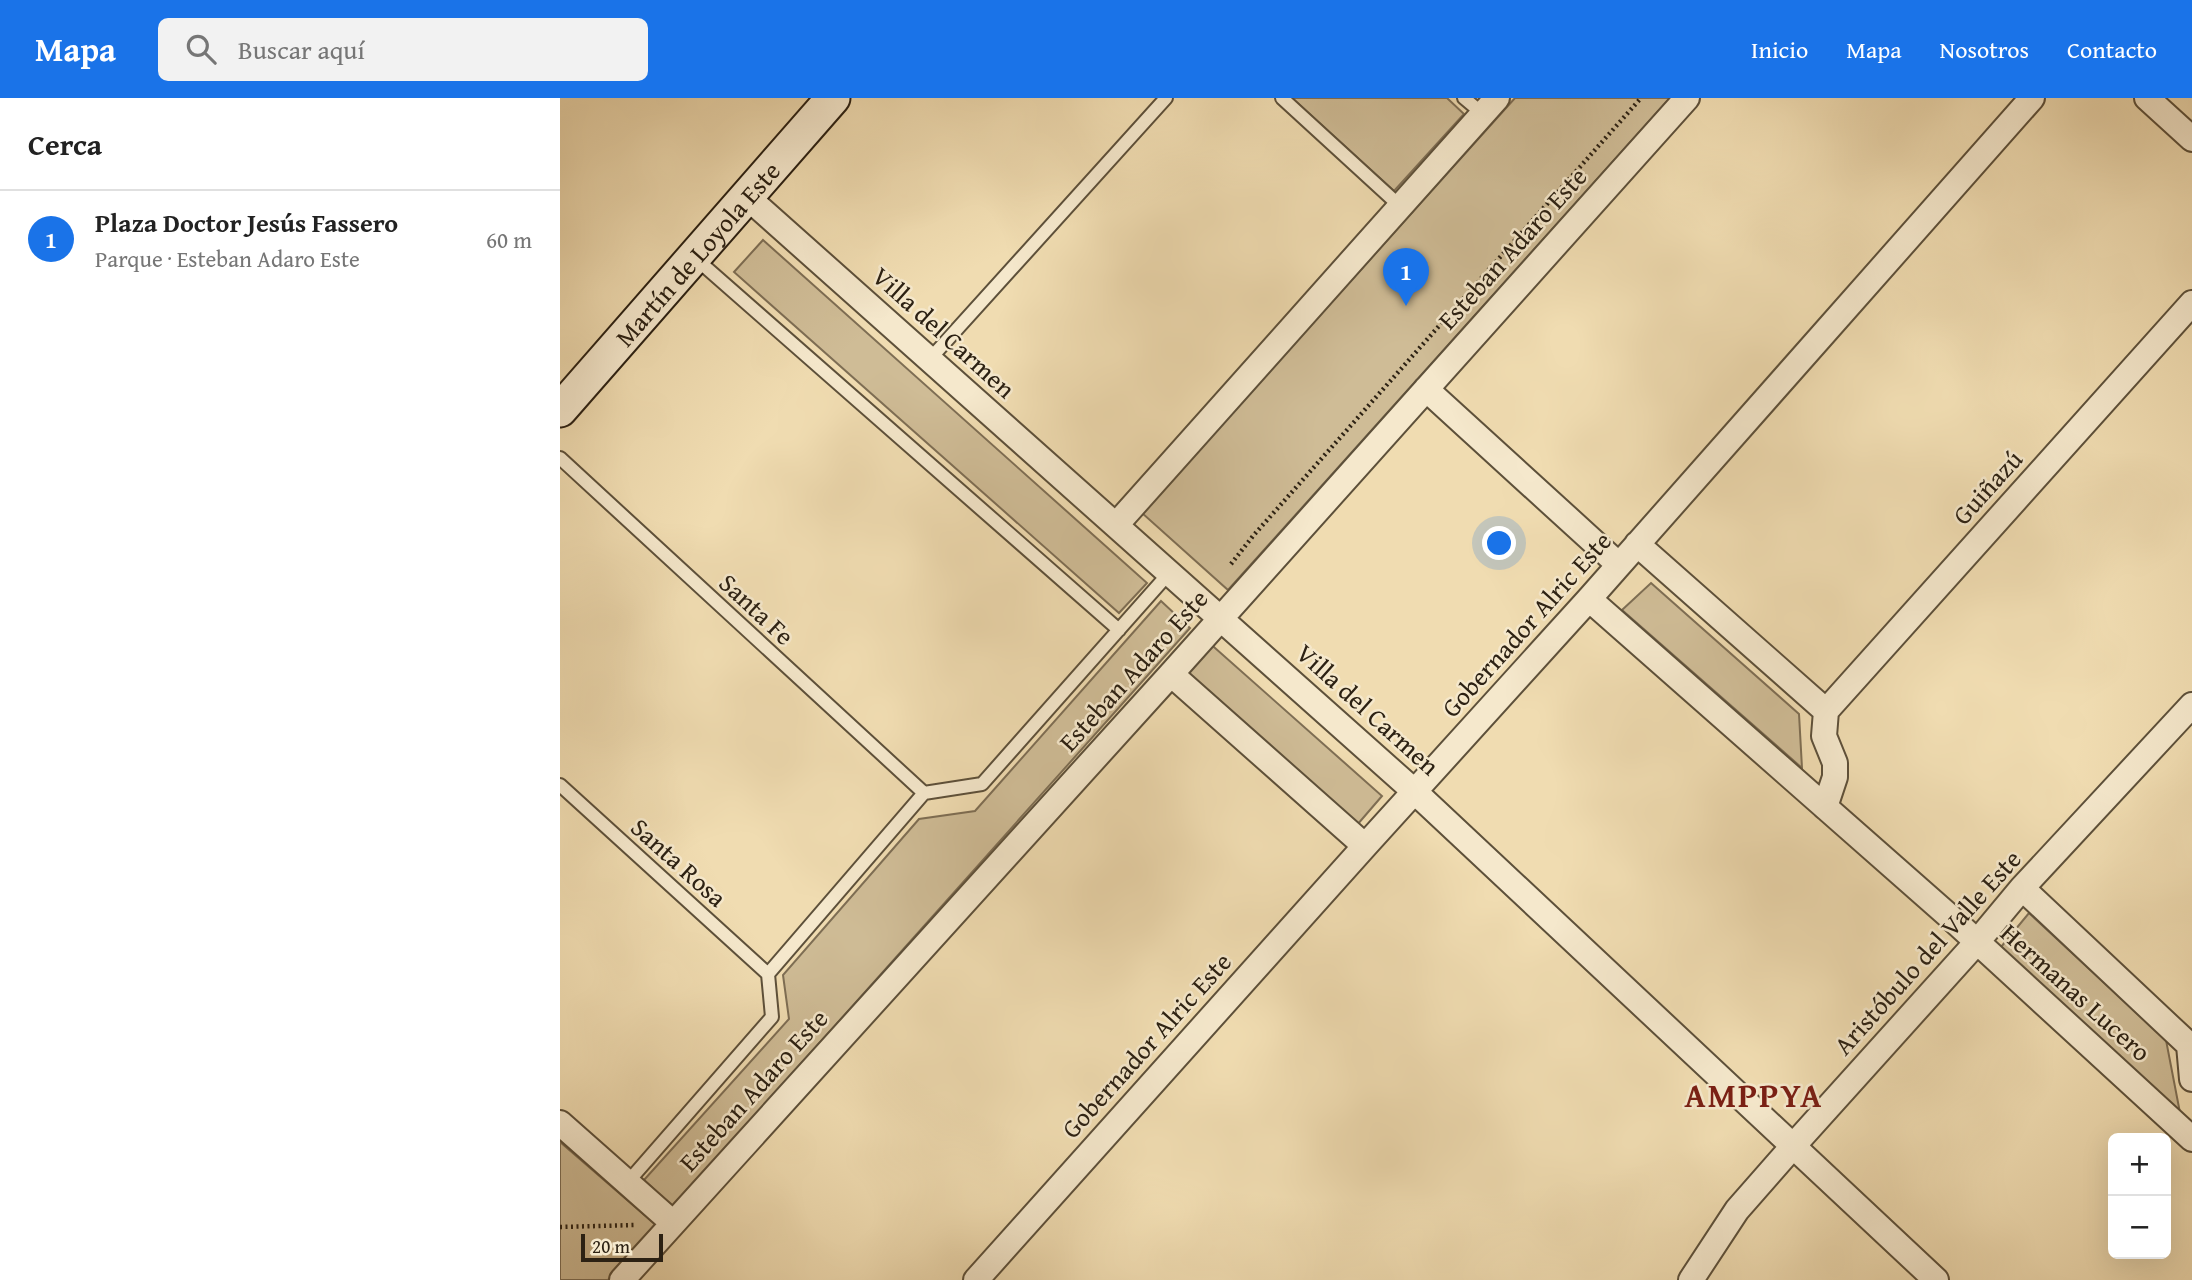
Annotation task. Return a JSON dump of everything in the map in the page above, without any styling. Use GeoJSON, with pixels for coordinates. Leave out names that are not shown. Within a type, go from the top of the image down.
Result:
{"type":"FeatureCollection","features":[{"type":"Feature","properties":{"kind":"main road","name":"Martín de Loyola Este"},"geometry":{"type":"LineString","coordinates":[[560,410],[833,98]]}},
{"type":"Feature","properties":{"kind":"street","name":"Esteban Adaro Este"},"geometry":{"type":"LineString","coordinates":[[622,1280],[1171,674],[1687,98]]}},
{"type":"Feature","properties":{"kind":"street","name":"Gobernador Alric Este"},"geometry":{"type":"LineString","coordinates":[[976,1280],[1414,790],[1590,599],[2032,98]]}},
{"type":"Feature","properties":{"kind":"street"},"geometry":{"type":"LineString","coordinates":[[2147,98],[2192,139]]}},
{"type":"Feature","properties":{"kind":"street"},"geometry":{"type":"LineString","coordinates":[[1116,525],[1490,106]]}},
{"type":"Feature","properties":{"kind":"street","name":"Villa del Carmen"},"geometry":{"type":"LineString","coordinates":[[746,196],[1414,790],[1936,1280]]}},
{"type":"Feature","properties":{"kind":"street","name":"Guiñazú"},"geometry":{"type":"LineString","coordinates":[[1826,711],[2192,303]]}},
{"type":"Feature","properties":{"kind":"street"},"geometry":{"type":"LineString","coordinates":[[1426,389],[1619,565]]}},
{"type":"Feature","properties":{"kind":"street"},"geometry":{"type":"LineString","coordinates":[[1637,544],[1826,711],[1824,736],[1835,762],[1835,778],[1825,807]]}},
{"type":"Feature","properties":{"kind":"street","name":"Hermanas Lucero"},"geometry":{"type":"LineString","coordinates":[[1590,599],[1977,942],[2192,1139]]}},
{"type":"Feature","properties":{"kind":"street"},"geometry":{"type":"LineString","coordinates":[[1171,674],[1365,846]]}},
{"type":"Feature","properties":{"kind":"street","name":"Aristóbulo del Valle Este"},"geometry":{"type":"LineString","coordinates":[[1691,1280],[1737,1210],[2022,888],[2192,705]]}},
{"type":"Feature","properties":{"kind":"street","name":"Hermanas Lucero"},"geometry":{"type":"LineString","coordinates":[[2022,888],[2191,1044],[2192,1079]]}},
{"type":"Feature","properties":{"kind":"street"},"geometry":{"type":"LineString","coordinates":[[560,1123],[673,1223]]}},
{"type":"Feature","properties":{"kind":"lane"},"geometry":{"type":"LineString","coordinates":[[930,359],[1166,98]]}},
{"type":"Feature","properties":{"kind":"lane"},"geometry":{"type":"LineString","coordinates":[[1282,98],[1401,207]]}},
{"type":"Feature","properties":{"kind":"lane"},"geometry":{"type":"LineString","coordinates":[[1464,98],[1490,106]]}},
{"type":"Feature","properties":{"kind":"lane"},"geometry":{"type":"LineString","coordinates":[[694,257],[1119,629]]}},
{"type":"Feature","properties":{"kind":"lane","name":"Santa Fe"},"geometry":{"type":"LineString","coordinates":[[560,457],[924,793]]}},
{"type":"Feature","properties":{"kind":"lane","name":"Esteban Adaro Este"},"geometry":{"type":"LineString","coordinates":[[924,793],[982,783],[1170,572]]}},
{"type":"Feature","properties":{"kind":"lane","name":"Santa Rosa"},"geometry":{"type":"LineString","coordinates":[[560,785],[768,974]]}},
{"type":"Feature","properties":{"kind":"lane"},"geometry":{"type":"LineString","coordinates":[[768,974],[924,793]]}},
{"type":"Feature","properties":{"kind":"lane","name":"Esteban Adaro Este"},"geometry":{"type":"LineString","coordinates":[[627,1183],[772,1017],[768,974]]}},
{"type":"Feature","properties":{"kind":"path"},"geometry":{"type":"LineString","coordinates":[[560,1227],[642,1225]]}},
{"type":"Feature","properties":{"kind":"shaded area"},"geometry":{"type":"Polygon","coordinates":[[[1292,98],[1447,98],[1464,114],[1394,191],[1292,98]]]}},
{"type":"Feature","properties":{"kind":"shaded area"},"geometry":{"type":"Polygon","coordinates":[[[1515,98],[1670,98],[1228,590],[1142,513],[1515,98]]]}},
{"type":"Feature","properties":{"kind":"shaded area"},"geometry":{"type":"Polygon","coordinates":[[[763,240],[1147,583],[1119,613],[734,272],[763,240]]]}},
{"type":"Feature","properties":{"kind":"shaded area"},"geometry":{"type":"Polygon","coordinates":[[[1651,583],[1799,714],[1802,768],[1622,610],[1651,583]]]}},
{"type":"Feature","properties":{"kind":"shaded area"},"geometry":{"type":"Polygon","coordinates":[[[1161,601],[1190,628],[673,1207],[644,1180],[789,1019],[783,975],[919,819],[975,811],[1161,601]]]}},
{"type":"Feature","properties":{"kind":"shaded area"},"geometry":{"type":"Polygon","coordinates":[[[1206,640],[1382,796],[1357,825],[1181,669],[1206,640]]]}},
{"type":"Feature","properties":{"kind":"shaded area"},"geometry":{"type":"Polygon","coordinates":[[[2029,913],[2166,1040],[2181,1118],[2001,947],[2029,913]]]}},
{"type":"Feature","properties":{"kind":"shaded area"},"geometry":{"type":"Polygon","coordinates":[[[560,1142],[656,1225],[608,1280],[560,1280],[560,1142]]]}},
{"type":"Feature","properties":{"kind":"place","name":"Plaza Doctor Jesús Fassero"},"geometry":{"type":"Point","coordinates":[1406,306]}},
{"type":"Feature","properties":{"kind":"district","name":"AMPPYA"},"geometry":{"type":"Point","coordinates":[1754,1095]}}]}
